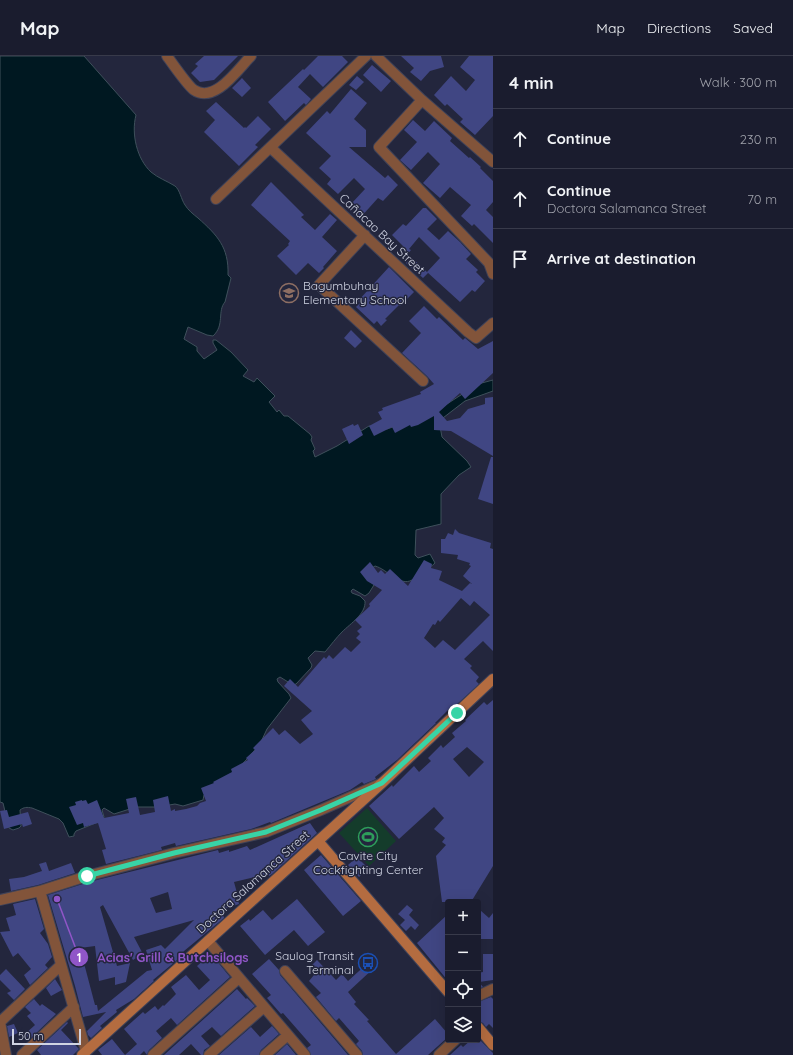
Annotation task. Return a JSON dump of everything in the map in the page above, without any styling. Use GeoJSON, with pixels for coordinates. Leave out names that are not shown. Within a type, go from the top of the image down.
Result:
{"type":"FeatureCollection","features":[{"type":"Feature","properties":{"kind":"main road","name":"Doctora Salamanca Street"},"geometry":{"type":"LineString","coordinates":[[86,1054],[382,783],[493,679]]}},
{"type":"Feature","properties":{"kind":"main road"},"geometry":{"type":"LineString","coordinates":[[318,841],[445,989]]}},
{"type":"Feature","properties":{"kind":"main road"},"geometry":{"type":"LineString","coordinates":[[481,1031],[493,1045]]}},
{"type":"Feature","properties":{"kind":"street"},"geometry":{"type":"LineString","coordinates":[[167,56],[194,90],[204,94],[220,89],[251,56]]}},
{"type":"Feature","properties":{"kind":"street"},"geometry":{"type":"LineString","coordinates":[[216,199],[366,56]]}},
{"type":"Feature","properties":{"kind":"street"},"geometry":{"type":"LineString","coordinates":[[376,56],[422,100],[493,162]]}},
{"type":"Feature","properties":{"kind":"street"},"geometry":{"type":"LineString","coordinates":[[422,100],[379,147],[489,263],[493,274]]}},
{"type":"Feature","properties":{"kind":"street","name":"Cañacao Bay Street"},"geometry":{"type":"LineString","coordinates":[[271,148],[443,310],[476,338],[493,323]]}},
{"type":"Feature","properties":{"kind":"street"},"geometry":{"type":"LineString","coordinates":[[365,235],[319,285],[423,381]]}},
{"type":"Feature","properties":{"kind":"street"},"geometry":{"type":"LineString","coordinates":[[0,900],[40,891],[94,874],[174,853],[266,832],[301,819],[382,783]]}},
{"type":"Feature","properties":{"kind":"street"},"geometry":{"type":"LineString","coordinates":[[40,891],[74,1006],[86,1054]]}},
{"type":"Feature","properties":{"kind":"street"},"geometry":{"type":"LineString","coordinates":[[208,941],[305,1055]]}},
{"type":"Feature","properties":{"kind":"street"},"geometry":{"type":"LineString","coordinates":[[6,1055],[0,1022],[61,965]]}},
{"type":"Feature","properties":{"kind":"street"},"geometry":{"type":"LineString","coordinates":[[285,971],[357,1055]]}},
{"type":"Feature","properties":{"kind":"street"},"geometry":{"type":"LineString","coordinates":[[153,1055],[239,978]]}},
{"type":"Feature","properties":{"kind":"street"},"geometry":{"type":"LineString","coordinates":[[481,995],[493,989]]}},
{"type":"Feature","properties":{"kind":"street"},"geometry":{"type":"LineString","coordinates":[[22,1055],[74,1006]]}},
{"type":"Feature","properties":{"kind":"street"},"geometry":{"type":"LineString","coordinates":[[209,1055],[264,1007]]}},
{"type":"Feature","properties":{"kind":"street"},"geometry":{"type":"LineString","coordinates":[[265,1055],[288,1035]]}},
{"type":"Feature","properties":{"kind":"street"},"geometry":{"type":"LineString","coordinates":[[439,1055],[452,1043]]}},
{"type":"Feature","properties":{"kind":"green space","name":"Cavite City Cockfighting Center"},"geometry":{"type":"Polygon","coordinates":[[[367,808],[396,841],[369,866],[339,833],[367,808]]]}},
{"type":"Feature","properties":{"kind":"water"},"geometry":{"type":"Polygon","coordinates":[[[0,56],[84,56],[136,115],[134,130],[136,146],[146,167],[157,176],[175,186],[188,209],[216,236],[224,249],[228,265],[228,275],[231,278],[225,302],[221,310],[220,323],[217,332],[213,336],[207,335],[188,327],[184,339],[197,347],[197,351],[204,359],[217,350],[213,340],[216,340],[231,352],[248,370],[243,376],[254,382],[257,378],[275,396],[269,402],[277,412],[279,410],[284,416],[288,416],[310,434],[315,449],[313,451],[315,457],[337,446],[369,426],[387,429],[433,413],[478,384],[493,380],[493,391],[465,401],[439,421],[442,437],[467,461],[471,467],[459,475],[441,494],[441,524],[416,530],[415,555],[418,558],[430,554],[435,563],[407,582],[398,579],[375,566],[372,568],[377,580],[369,593],[365,596],[353,589],[351,591],[365,601],[365,606],[361,614],[340,634],[325,652],[315,651],[308,658],[312,665],[311,668],[296,684],[293,685],[280,677],[277,679],[291,698],[267,729],[260,744],[230,777],[204,795],[203,800],[183,806],[175,804],[158,807],[136,807],[114,814],[104,808],[102,810],[104,817],[103,820],[76,831],[74,836],[69,837],[63,823],[59,819],[27,807],[20,810],[21,826],[13,830],[9,828],[3,803],[0,802],[0,56]]]}},
{"type":"Feature","properties":{"kind":"building"},"geometry":{"type":"Polygon","coordinates":[[[204,56],[238,56],[214,80],[200,82],[191,73],[198,66],[195,64],[204,56]]]}},
{"type":"Feature","properties":{"kind":"building"},"geometry":{"type":"Polygon","coordinates":[[[318,56],[342,56],[348,62],[323,87],[310,74],[298,87],[311,99],[306,105],[304,103],[285,121],[268,102],[318,56]]]}},
{"type":"Feature","properties":{"kind":"building"},"geometry":{"type":"Polygon","coordinates":[[[401,56],[441,56],[444,67],[430,71],[421,81],[410,72],[414,68],[401,56]]]}},
{"type":"Feature","properties":{"kind":"building"},"geometry":{"type":"Polygon","coordinates":[[[469,56],[493,56],[493,116],[475,135],[460,122],[463,119],[447,104],[445,106],[434,95],[451,76],[466,91],[475,80],[460,67],[469,56]]]}},
{"type":"Feature","properties":{"kind":"building"},"geometry":{"type":"Polygon","coordinates":[[[372,65],[391,81],[381,92],[363,75],[372,65]]]}},
{"type":"Feature","properties":{"kind":"building"},"geometry":{"type":"Polygon","coordinates":[[[357,76],[364,82],[356,90],[349,85],[357,76]]]}},
{"type":"Feature","properties":{"kind":"building"},"geometry":{"type":"Polygon","coordinates":[[[242,78],[251,88],[242,97],[232,88],[242,78]]]}},
{"type":"Feature","properties":{"kind":"building"},"geometry":{"type":"Polygon","coordinates":[[[351,89],[367,103],[354,119],[366,130],[366,147],[349,147],[385,178],[388,175],[398,185],[383,201],[378,198],[360,218],[354,212],[356,210],[351,204],[365,189],[354,178],[338,194],[327,184],[331,179],[319,168],[331,156],[306,133],[327,111],[330,114],[351,89]]]}},
{"type":"Feature","properties":{"kind":"building"},"geometry":{"type":"Polygon","coordinates":[[[216,102],[244,128],[246,128],[258,116],[271,129],[255,145],[258,147],[239,166],[204,132],[215,120],[206,111],[216,102]]]}},
{"type":"Feature","properties":{"kind":"building"},"geometry":{"type":"Polygon","coordinates":[[[413,120],[425,131],[434,121],[452,138],[450,141],[481,167],[480,168],[493,181],[493,202],[486,210],[493,217],[493,243],[474,224],[472,226],[461,216],[471,205],[450,187],[440,198],[423,183],[440,164],[428,152],[411,170],[400,160],[417,142],[404,130],[413,120]]]}},
{"type":"Feature","properties":{"kind":"building"},"geometry":{"type":"Polygon","coordinates":[[[271,182],[304,215],[301,217],[315,230],[330,214],[337,220],[322,237],[337,251],[319,273],[308,263],[296,275],[277,256],[289,245],[288,244],[290,241],[251,205],[271,182]]]}},
{"type":"Feature","properties":{"kind":"building"},"geometry":{"type":"Polygon","coordinates":[[[423,208],[426,208],[437,219],[427,229],[439,240],[448,231],[471,254],[466,259],[478,270],[476,272],[485,281],[475,292],[472,290],[460,302],[427,272],[440,258],[419,237],[409,249],[411,250],[406,256],[400,250],[403,246],[392,235],[403,224],[406,226],[423,208]]]}},
{"type":"Feature","properties":{"kind":"building"},"geometry":{"type":"Polygon","coordinates":[[[411,257],[428,273],[423,278],[406,263],[411,257]]]}},
{"type":"Feature","properties":{"kind":"building"},"geometry":{"type":"Polygon","coordinates":[[[389,267],[414,292],[385,319],[387,320],[381,326],[377,321],[374,324],[356,307],[360,303],[358,301],[389,267]]]}},
{"type":"Feature","properties":{"kind":"building"},"geometry":{"type":"Polygon","coordinates":[[[424,306],[437,319],[439,317],[463,340],[465,338],[478,349],[493,341],[493,373],[465,399],[460,393],[439,412],[447,421],[460,418],[468,409],[485,404],[485,398],[493,397],[493,456],[451,431],[434,430],[434,416],[418,425],[411,427],[410,425],[395,433],[392,427],[374,436],[369,426],[382,419],[378,412],[383,410],[382,408],[421,394],[420,392],[434,384],[402,353],[421,333],[409,321],[424,306]]]}},
{"type":"Feature","properties":{"kind":"building"},"geometry":{"type":"Polygon","coordinates":[[[351,330],[362,341],[355,348],[344,338],[351,330]]]}},
{"type":"Feature","properties":{"kind":"building"},"geometry":{"type":"Polygon","coordinates":[[[353,424],[354,426],[358,424],[363,435],[349,444],[342,429],[353,424]]]}},
{"type":"Feature","properties":{"kind":"building"},"geometry":{"type":"Polygon","coordinates":[[[491,457],[493,457],[493,504],[478,499],[491,457]]]}},
{"type":"Feature","properties":{"kind":"building"},"geometry":{"type":"Polygon","coordinates":[[[455,529],[459,533],[491,543],[490,548],[493,549],[493,651],[483,641],[464,659],[472,666],[470,668],[479,677],[476,681],[479,684],[455,706],[453,705],[397,760],[375,777],[376,779],[364,784],[362,782],[350,790],[271,823],[270,822],[251,829],[176,846],[175,843],[161,847],[162,850],[106,864],[102,850],[106,849],[98,823],[84,827],[83,823],[77,825],[69,807],[76,805],[75,802],[82,800],[86,800],[88,804],[97,800],[104,818],[129,813],[126,799],[136,797],[140,815],[155,812],[153,800],[168,796],[171,811],[175,809],[175,811],[197,806],[206,801],[201,788],[214,783],[213,782],[232,772],[231,769],[248,760],[246,758],[255,750],[253,748],[273,728],[279,735],[285,730],[300,744],[313,734],[301,720],[312,711],[284,686],[290,679],[298,687],[324,657],[326,659],[329,655],[333,659],[345,647],[351,652],[361,642],[356,638],[360,634],[357,631],[362,627],[355,620],[370,606],[369,604],[382,590],[367,581],[360,572],[370,562],[378,573],[381,570],[385,574],[390,569],[408,586],[424,560],[432,564],[431,568],[442,571],[439,580],[462,591],[470,583],[472,584],[463,576],[471,566],[469,565],[470,563],[457,559],[458,555],[441,553],[441,539],[445,539],[448,533],[453,535],[455,529]],[[461,598],[440,622],[438,620],[435,625],[433,624],[424,638],[435,648],[443,640],[455,650],[490,615],[474,601],[470,606],[461,598]]]}},
{"type":"Feature","properties":{"kind":"building"},"geometry":{"type":"Polygon","coordinates":[[[493,700],[493,866],[473,899],[445,899],[445,902],[442,902],[436,856],[446,845],[442,842],[445,838],[434,829],[444,818],[434,807],[399,839],[369,806],[392,785],[393,787],[414,766],[419,772],[431,761],[428,758],[441,745],[443,748],[455,737],[452,733],[484,702],[487,705],[493,700]],[[467,747],[453,759],[469,777],[484,762],[467,747]]]}},
{"type":"Feature","properties":{"kind":"building"},"geometry":{"type":"Polygon","coordinates":[[[7,810],[9,817],[28,812],[32,824],[23,827],[22,824],[4,829],[0,811],[7,810]]]}},
{"type":"Feature","properties":{"kind":"building"},"geometry":{"type":"Polygon","coordinates":[[[310,823],[317,833],[269,876],[268,874],[234,882],[239,904],[222,910],[224,918],[184,951],[176,961],[153,980],[154,981],[134,999],[116,1010],[117,1012],[100,1026],[102,1028],[91,1038],[87,1031],[106,1012],[83,1017],[48,895],[89,882],[218,850],[219,853],[229,850],[229,852],[247,846],[250,850],[310,823]],[[168,892],[150,898],[156,913],[172,909],[168,892]],[[103,905],[100,907],[117,966],[130,963],[126,982],[115,985],[115,977],[99,981],[95,946],[80,948],[95,1005],[97,1005],[98,1011],[147,971],[152,970],[146,950],[161,945],[165,949],[194,920],[134,937],[143,954],[133,960],[103,905]]]}},
{"type":"Feature","properties":{"kind":"building"},"geometry":{"type":"Polygon","coordinates":[[[321,855],[361,901],[343,916],[304,870],[321,855]]]}},
{"type":"Feature","properties":{"kind":"building"},"geometry":{"type":"Polygon","coordinates":[[[357,857],[368,868],[359,877],[348,865],[357,857]]]}},
{"type":"Feature","properties":{"kind":"building"},"geometry":{"type":"Polygon","coordinates":[[[46,862],[49,871],[71,863],[75,873],[38,885],[11,891],[9,879],[24,877],[42,871],[39,864],[46,862]]]}},
{"type":"Feature","properties":{"kind":"building"},"geometry":{"type":"Polygon","coordinates":[[[35,899],[44,929],[40,933],[48,944],[52,957],[45,965],[48,968],[30,985],[24,975],[31,969],[18,953],[13,957],[0,932],[10,931],[6,918],[16,915],[13,904],[35,899]]]}},
{"type":"Feature","properties":{"kind":"building"},"geometry":{"type":"Polygon","coordinates":[[[297,899],[325,932],[308,946],[294,930],[265,955],[240,926],[249,919],[250,921],[263,910],[272,920],[297,899]]]}},
{"type":"Feature","properties":{"kind":"building"},"geometry":{"type":"Polygon","coordinates":[[[407,905],[413,910],[409,915],[419,925],[415,930],[411,926],[406,931],[400,925],[405,920],[398,914],[407,905]]]}},
{"type":"Feature","properties":{"kind":"building"},"geometry":{"type":"Polygon","coordinates":[[[481,911],[489,918],[493,913],[493,939],[481,939],[481,911]]]}},
{"type":"Feature","properties":{"kind":"building"},"geometry":{"type":"Polygon","coordinates":[[[445,917],[445,977],[417,943],[445,917]]]}},
{"type":"Feature","properties":{"kind":"building"},"geometry":{"type":"Polygon","coordinates":[[[211,954],[230,977],[177,1025],[171,1018],[156,1031],[162,1038],[149,1050],[147,1055],[144,1051],[140,1055],[125,1055],[137,1044],[124,1029],[143,1012],[145,1014],[155,1006],[158,1010],[163,1005],[164,1006],[176,994],[171,987],[186,975],[199,990],[210,980],[197,966],[211,954]]]}},
{"type":"Feature","properties":{"kind":"building"},"geometry":{"type":"Polygon","coordinates":[[[483,954],[493,954],[493,980],[481,982],[481,972],[483,972],[483,954]]]}},
{"type":"Feature","properties":{"kind":"building"},"geometry":{"type":"Polygon","coordinates":[[[269,959],[279,970],[280,975],[348,1055],[311,1055],[307,1048],[311,1045],[283,1013],[281,1014],[267,998],[271,995],[252,974],[269,959]]]}},
{"type":"Feature","properties":{"kind":"building"},"geometry":{"type":"Polygon","coordinates":[[[317,960],[336,980],[342,974],[348,981],[369,962],[375,967],[348,992],[356,1002],[354,1004],[369,1020],[367,1021],[396,1054],[435,1019],[445,1031],[445,1040],[428,1055],[363,1055],[362,1051],[356,1044],[359,1041],[339,1018],[336,1021],[316,997],[321,993],[309,981],[314,975],[308,969],[317,960]]]}},
{"type":"Feature","properties":{"kind":"building"},"geometry":{"type":"Polygon","coordinates":[[[6,969],[25,989],[14,1000],[7,993],[11,991],[0,980],[0,975],[6,969]]]}},
{"type":"Feature","properties":{"kind":"building"},"geometry":{"type":"Polygon","coordinates":[[[55,979],[62,990],[51,996],[46,988],[55,979]]]}},
{"type":"Feature","properties":{"kind":"building"},"geometry":{"type":"Polygon","coordinates":[[[237,989],[255,1006],[221,1036],[212,1027],[201,1036],[210,1046],[204,1050],[203,1055],[201,1055],[191,1044],[179,1055],[164,1055],[237,989]]]}},
{"type":"Feature","properties":{"kind":"building"},"geometry":{"type":"Polygon","coordinates":[[[491,997],[493,999],[493,1028],[489,1024],[486,1027],[481,1022],[481,1001],[491,997]]]}},
{"type":"Feature","properties":{"kind":"building"},"geometry":{"type":"Polygon","coordinates":[[[34,999],[40,1006],[42,1004],[56,1014],[30,1039],[25,1034],[35,1025],[27,1016],[31,1013],[25,1007],[34,999]]]}},
{"type":"Feature","properties":{"kind":"building"},"geometry":{"type":"Polygon","coordinates":[[[67,1022],[68,1023],[61,1030],[79,1049],[73,1055],[41,1055],[37,1050],[67,1022]]]}},
{"type":"Feature","properties":{"kind":"building"},"geometry":{"type":"Polygon","coordinates":[[[14,1024],[18,1033],[9,1037],[7,1026],[14,1024]]]}},
{"type":"Feature","properties":{"kind":"building"},"geometry":{"type":"Polygon","coordinates":[[[272,1026],[279,1034],[261,1050],[259,1055],[219,1055],[251,1027],[260,1037],[272,1026]]]}},
{"type":"Feature","properties":{"kind":"building"},"geometry":{"type":"Polygon","coordinates":[[[112,1039],[125,1055],[102,1055],[98,1050],[112,1039]]]}},
{"type":"Feature","properties":{"kind":"building"},"geometry":{"type":"Polygon","coordinates":[[[481,1041],[493,1053],[493,1055],[450,1055],[461,1045],[463,1047],[468,1043],[481,1043],[481,1041]]]}},
{"type":"Feature","properties":{"kind":"building"},"geometry":{"type":"Polygon","coordinates":[[[287,1044],[296,1055],[275,1055],[287,1044]]]}},
{"type":"Feature","properties":{"kind":"place","name":"Bagumbuhay Elementary School"},"geometry":{"type":"Point","coordinates":[289,293]}},
{"type":"Feature","properties":{"kind":"place","name":"Cavite City Cockfighting Center"},"geometry":{"type":"Point","coordinates":[368,837]}},
{"type":"Feature","properties":{"kind":"place","name":"Acias' Grill & Butchsilogs"},"geometry":{"type":"Point","coordinates":[57,899]}},
{"type":"Feature","properties":{"kind":"place","name":"Saulog Transit Terminal"},"geometry":{"type":"Point","coordinates":[368,963]}},
{"type":"Feature","properties":{"kind":"route"},"geometry":{"type":"LineString","coordinates":[[87,876],[174,853],[266,832],[353,796],[382,783],[457,713]]}}]}
